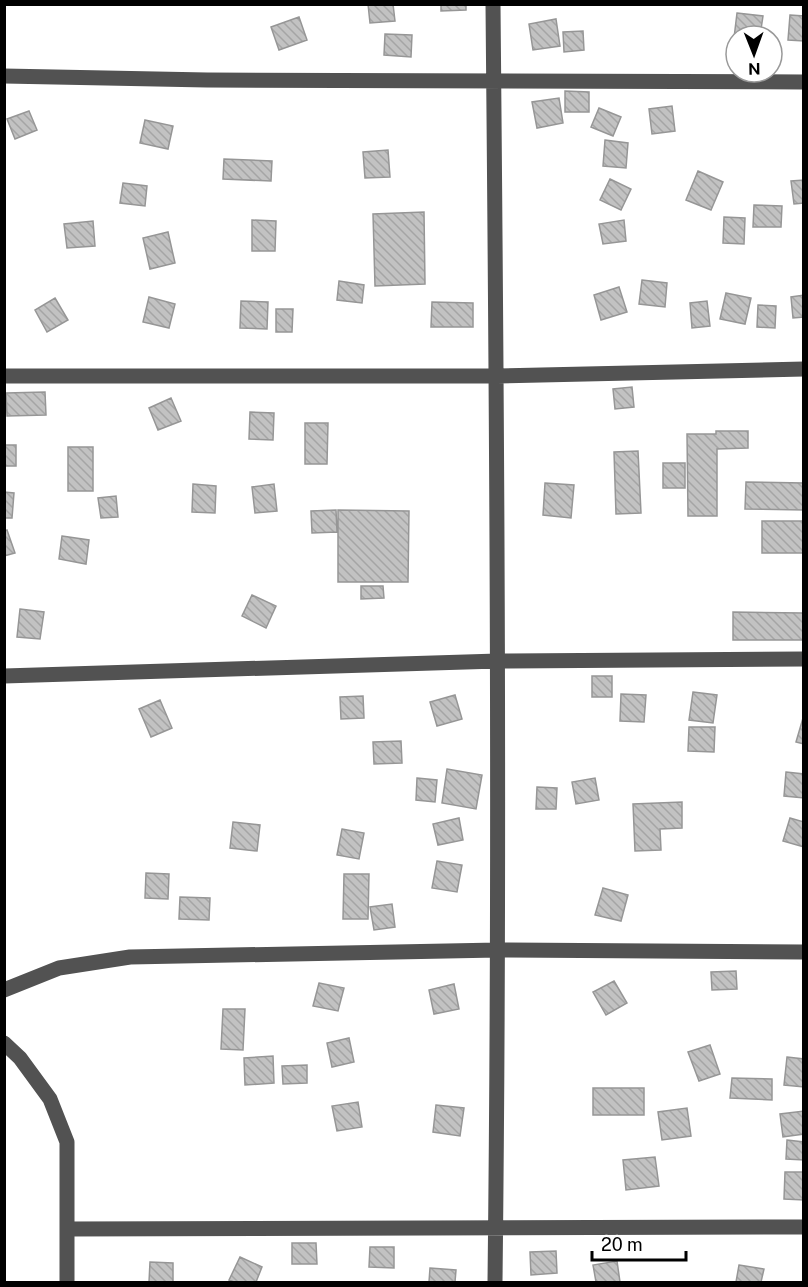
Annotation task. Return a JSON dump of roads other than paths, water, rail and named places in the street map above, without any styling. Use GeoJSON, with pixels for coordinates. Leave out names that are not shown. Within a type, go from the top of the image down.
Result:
{"type":"FeatureCollection","features":[{"type":"Feature","properties":{"kind":"street"},"geometry":{"type":"LineString","coordinates":[[493,4],[498,661],[495,1282]]}},
{"type":"Feature","properties":{"kind":"street"},"geometry":{"type":"LineString","coordinates":[[4,76],[207,80],[804,82]]}},
{"type":"Feature","properties":{"kind":"street"},"geometry":{"type":"LineString","coordinates":[[4,376],[497,376],[804,369]]}},
{"type":"Feature","properties":{"kind":"street"},"geometry":{"type":"LineString","coordinates":[[4,676],[498,661],[804,660]]}},
{"type":"Feature","properties":{"kind":"street"},"geometry":{"type":"LineString","coordinates":[[4,990],[59,968],[130,957],[498,950],[804,952]]}},
{"type":"Feature","properties":{"kind":"street"},"geometry":{"type":"LineString","coordinates":[[4,1043],[20,1058],[50,1099],[67,1142],[67,1282]]}},
{"type":"Feature","properties":{"kind":"street"},"geometry":{"type":"LineString","coordinates":[[68,1229],[804,1227]]}}]}
